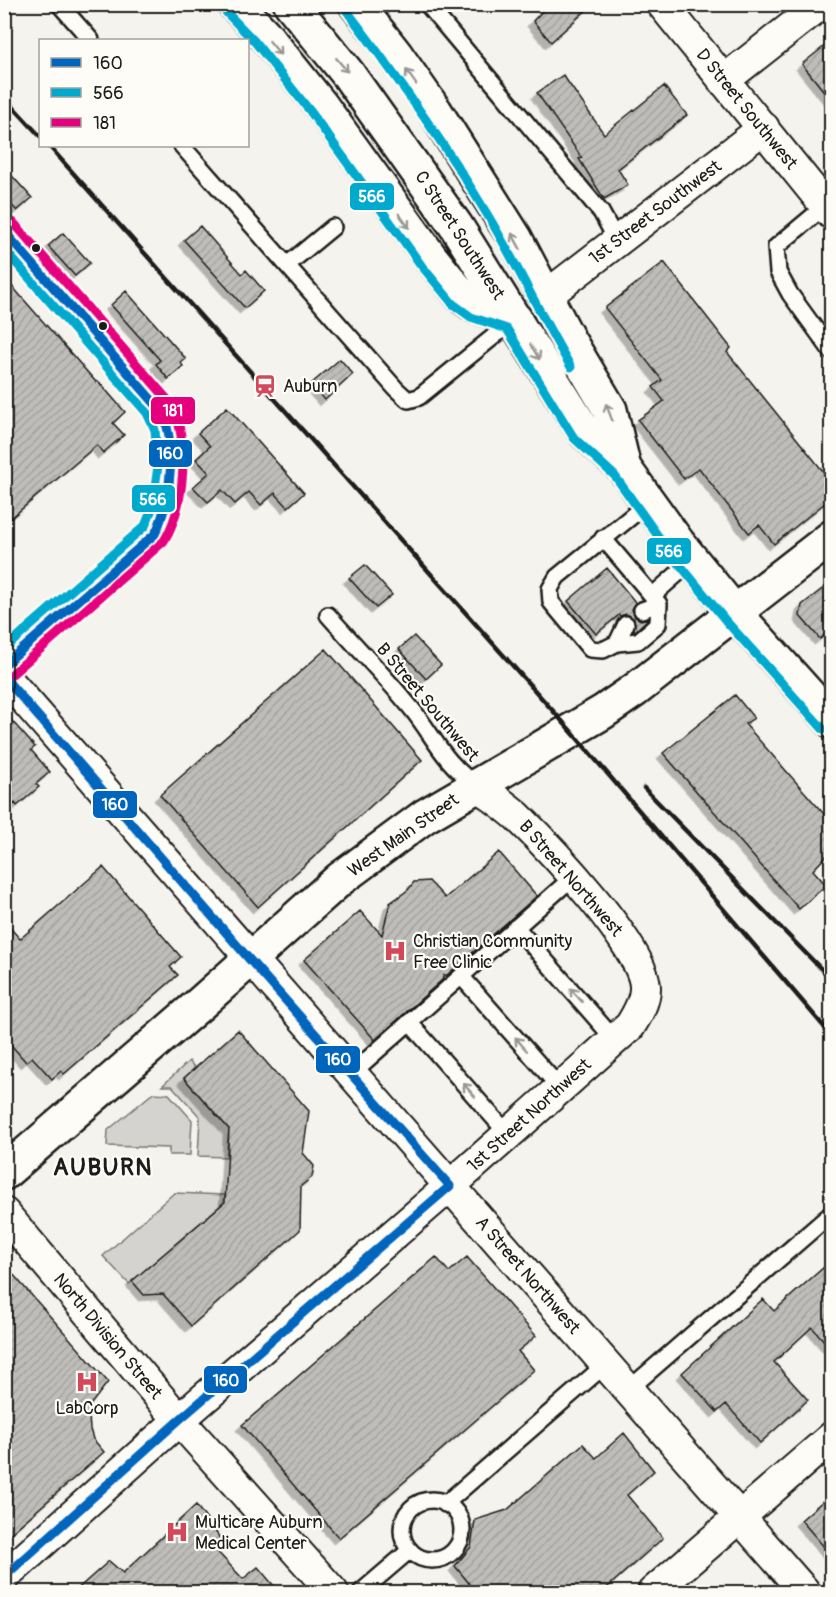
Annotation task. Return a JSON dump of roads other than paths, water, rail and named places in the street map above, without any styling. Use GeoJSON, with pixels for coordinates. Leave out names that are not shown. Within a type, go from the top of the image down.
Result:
{"type":"FeatureCollection","features":[{"type":"Feature","properties":{"kind":"main road"},"geometry":{"type":"LineString","coordinates":[[235,4],[264,34],[320,104],[431,258],[462,296],[476,306],[515,319]]}},
{"type":"Feature","properties":{"kind":"main road","name":"C Street Southwest"},"geometry":{"type":"LineString","coordinates":[[291,4],[348,74],[456,225],[584,431],[624,468],[692,561],[831,721]]}},
{"type":"Feature","properties":{"kind":"main road","name":"C Street Southwest"},"geometry":{"type":"LineString","coordinates":[[356,4],[396,55],[435,111],[515,238],[569,341],[610,410],[624,468]]}},
{"type":"Feature","properties":{"kind":"main road","name":"West Main Street"},"geometry":{"type":"LineString","coordinates":[[4,1173],[340,879],[425,816],[603,712],[735,613],[831,537]]}},
{"type":"Feature","properties":{"kind":"street","name":"D Street Southwest"},"geometry":{"type":"LineString","coordinates":[[662,4],[828,210]]}},
{"type":"Feature","properties":{"kind":"street"},"geometry":{"type":"LineString","coordinates":[[723,81],[820,4]]}},
{"type":"Feature","properties":{"kind":"street","name":"1st Street Southwest"},"geometry":{"type":"LineString","coordinates":[[546,296],[764,129]]}},
{"type":"Feature","properties":{"kind":"street","name":"A Street Northwest"},"geometry":{"type":"LineString","coordinates":[[4,676],[740,1518],[798,1590]]}},
{"type":"Feature","properties":{"kind":"street","name":"B Street Northwest"},"geometry":{"type":"LineString","coordinates":[[477,784],[517,817],[624,936],[639,963],[646,987]]}},
{"type":"Feature","properties":{"kind":"street","name":"1st Street Northwest"},"geometry":{"type":"LineString","coordinates":[[4,1577],[179,1420],[450,1186],[630,1026],[643,1002],[646,987]]}},
{"type":"Feature","properties":{"kind":"street","name":"North Division Street"},"geometry":{"type":"LineString","coordinates":[[4,1213],[179,1420],[333,1593]]}},
{"type":"Feature","properties":{"kind":"street"},"geometry":{"type":"LineString","coordinates":[[653,1593],[830,1440]]}},
{"type":"Feature","properties":{"kind":"lane"},"geometry":{"type":"LineString","coordinates":[[59,4],[90,39]]}},
{"type":"Feature","properties":{"kind":"lane"},"geometry":{"type":"LineString","coordinates":[[427,4],[601,212],[617,241]]}},
{"type":"Feature","properties":{"kind":"lane"},"geometry":{"type":"LineString","coordinates":[[183,147],[396,390],[408,400],[419,397],[515,319]]}},
{"type":"Feature","properties":{"kind":"lane"},"geometry":{"type":"LineString","coordinates":[[828,210],[776,248],[778,272],[790,294],[831,352]]}},
{"type":"Feature","properties":{"kind":"lane"},"geometry":{"type":"LineString","coordinates":[[287,265],[333,227]]}},
{"type":"Feature","properties":{"kind":"lane"},"geometry":{"type":"LineString","coordinates":[[4,231],[157,406],[167,426],[170,454],[165,514],[160,527],[149,540],[4,665]]}},
{"type":"Feature","properties":{"kind":"lane"},"geometry":{"type":"LineString","coordinates":[[603,538],[655,600],[658,624],[638,641],[617,643],[603,650],[590,649],[550,602],[550,589],[557,577],[603,538],[648,503]]}},
{"type":"Feature","properties":{"kind":"lane"},"geometry":{"type":"LineString","coordinates":[[642,610],[655,600],[692,561]]}},
{"type":"Feature","properties":{"kind":"lane","name":"B Street Southwest"},"geometry":{"type":"LineString","coordinates":[[328,615],[412,709],[447,759],[465,777],[477,784]]}},
{"type":"Feature","properties":{"kind":"lane"},"geometry":{"type":"LineString","coordinates":[[617,643],[626,624]]}},
{"type":"Feature","properties":{"kind":"lane"},"geometry":{"type":"LineString","coordinates":[[351,1074],[573,877]]}},
{"type":"Feature","properties":{"kind":"lane"},"geometry":{"type":"LineString","coordinates":[[516,927],[614,1039]]}},
{"type":"Feature","properties":{"kind":"lane"},"geometry":{"type":"LineString","coordinates":[[461,976],[560,1088]]}},
{"type":"Feature","properties":{"kind":"lane"},"geometry":{"type":"LineString","coordinates":[[409,1022],[508,1134]]}},
{"type":"Feature","properties":{"kind":"lane"},"geometry":{"type":"LineString","coordinates":[[628,1390],[831,1213]]}},
{"type":"Feature","properties":{"kind":"lane"},"geometry":{"type":"LineString","coordinates":[[445,1504],[606,1364]]}},
{"type":"Feature","properties":{"kind":"lane"},"geometry":{"type":"LineString","coordinates":[[429,1500],[451,1506],[462,1527],[461,1539],[455,1549],[446,1557],[435,1560],[423,1559],[410,1550],[405,1545],[402,1533],[403,1522],[408,1511],[417,1504],[429,1500]]}},
{"type":"Feature","properties":{"kind":"lane"},"geometry":{"type":"LineString","coordinates":[[361,1593],[410,1550]]}},
{"type":"Feature","properties":{"kind":"railway"},"geometry":{"type":"LineString","coordinates":[[4,97],[39,135]]}},
{"type":"Feature","properties":{"kind":"railway"},"geometry":{"type":"LineString","coordinates":[[50,147],[571,731],[832,1036]]}},
{"type":"Feature","properties":{"kind":"railway"},"geometry":{"type":"LineString","coordinates":[[644,788],[832,980]]}},
{"type":"Feature","properties":{"kind":"place","name":"Auburn"},"geometry":{"type":"Point","coordinates":[265,386]}},
{"type":"Feature","properties":{"kind":"place","name":"Christian Community Free Clinic"},"geometry":{"type":"Point","coordinates":[395,951]}},
{"type":"Feature","properties":{"kind":"place","name":"LabCorp"},"geometry":{"type":"Point","coordinates":[87,1382]}},
{"type":"Feature","properties":{"kind":"place","name":"Multicare Auburn Medical Center"},"geometry":{"type":"Point","coordinates":[177,1532]}},
{"type":"Feature","properties":{"kind":"district","name":"AUBURN"},"geometry":{"type":"Point","coordinates":[103,1167]}}]}
